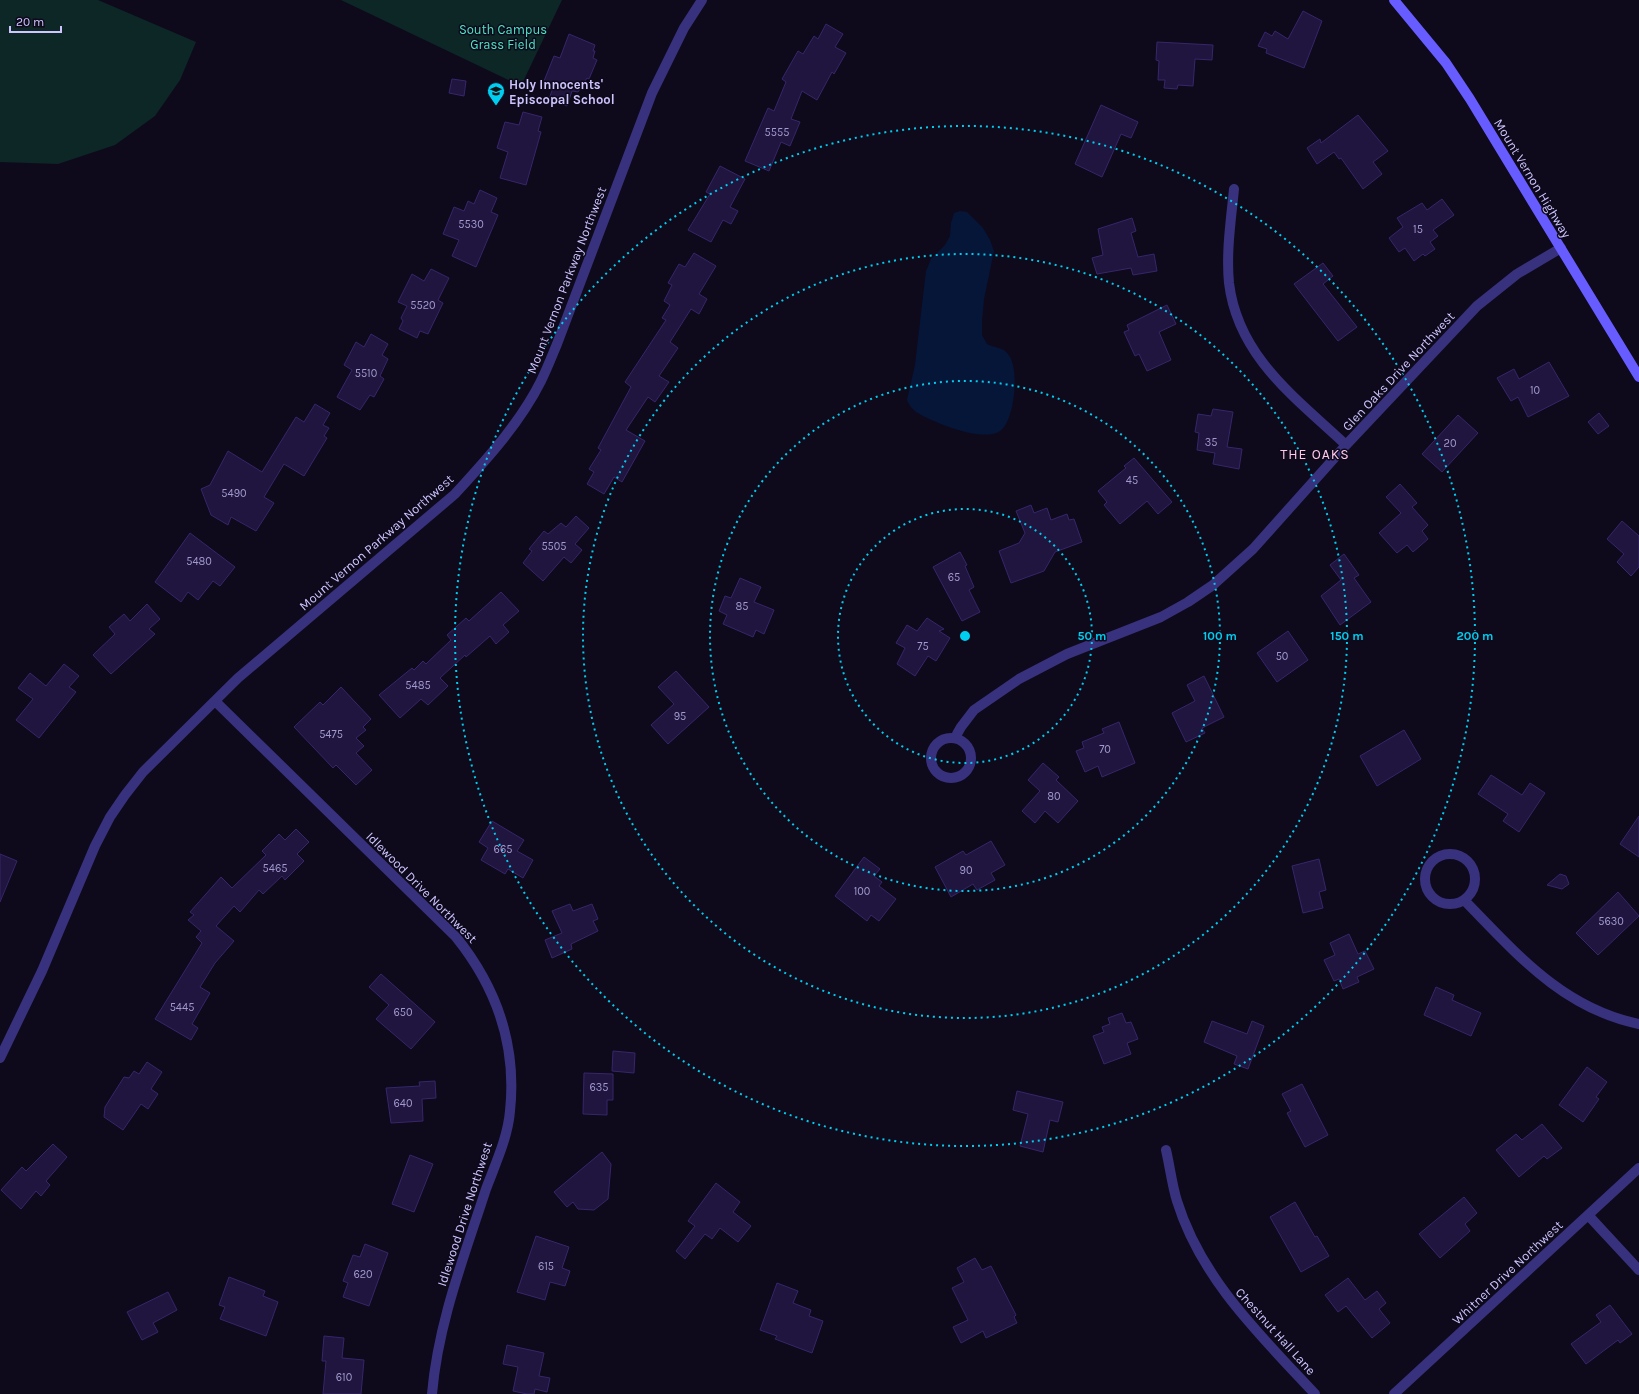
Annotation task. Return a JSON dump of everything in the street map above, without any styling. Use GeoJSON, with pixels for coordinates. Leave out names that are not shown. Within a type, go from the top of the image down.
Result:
{"type":"FeatureCollection","features":[{"type":"Feature","properties":{"kind":"street","name":"Mount Vernon Parkway Northwest"},"geometry":{"type":"LineString","coordinates":[[0,1058],[42,971],[86,865],[110,817],[143,772],[238,678],[455,494],[485,462],[512,426],[540,382],[557,344],[652,93],[684,28],[702,0]]}},
{"type":"Feature","properties":{"kind":"street","name":"Mount Vernon Highway"},"geometry":{"type":"LineString","coordinates":[[1394,0],[1450,69],[1639,377]]}},
{"type":"Feature","properties":{"kind":"street"},"geometry":{"type":"LineString","coordinates":[[1234,189],[1228,258],[1229,283],[1235,311],[1245,337],[1270,374],[1346,445]]}},
{"type":"Feature","properties":{"kind":"street","name":"Glen Oaks Drive Northwest"},"geometry":{"type":"LineString","coordinates":[[957,738],[957,734],[961,727],[974,710],[1019,679],[1067,654],[1161,617],[1188,602],[1213,585],[1253,549],[1346,445],[1477,306],[1517,274],[1561,248]]}},
{"type":"Feature","properties":{"kind":"street","name":"Idlewood Drive Northwest"},"geometry":{"type":"LineString","coordinates":[[215,701],[456,937],[473,958],[487,981],[505,1028],[512,1070],[510,1112],[450,1300],[440,1338],[432,1394]]}},
{"type":"Feature","properties":{"kind":"street"},"geometry":{"type":"LineString","coordinates":[[957,738],[969,747],[972,760],[970,767],[960,777],[946,778],[935,770],[931,758],[932,752],[934,746],[945,739],[957,738]]}},
{"type":"Feature","properties":{"kind":"street"},"geometry":{"type":"LineString","coordinates":[[1446,855],[1454,855],[1462,858],[1468,863],[1475,878],[1474,886],[1464,900],[1449,904],[1441,903],[1429,893],[1425,877],[1431,863],[1446,855]]}},
{"type":"Feature","properties":{"kind":"street"},"geometry":{"type":"LineString","coordinates":[[1464,900],[1529,966],[1551,984],[1601,1012],[1639,1024]]}},
{"type":"Feature","properties":{"kind":"street","name":"Chestnut Hall Lane"},"geometry":{"type":"LineString","coordinates":[[1166,1150],[1177,1201],[1190,1234],[1206,1265],[1222,1290],[1248,1322],[1315,1394]]}},
{"type":"Feature","properties":{"kind":"street","name":"Whitner Drive Northwest"},"geometry":{"type":"LineString","coordinates":[[1394,1394],[1639,1168]]}},
{"type":"Feature","properties":{"kind":"street"},"geometry":{"type":"LineString","coordinates":[[1588,1215],[1639,1270]]}},
{"type":"Feature","properties":{"kind":"green space"},"geometry":{"type":"Polygon","coordinates":[[[0,0],[98,0],[196,42],[180,80],[155,116],[115,145],[58,164],[0,162],[0,0]]]}},
{"type":"Feature","properties":{"kind":"green space","name":"South Campus Grass Field"},"geometry":{"type":"Polygon","coordinates":[[[341,0],[562,0],[521,86],[341,0]]]}},
{"type":"Feature","properties":{"kind":"water"},"geometry":{"type":"Polygon","coordinates":[[[960,211],[967,212],[983,228],[994,251],[984,299],[982,335],[987,344],[1001,349],[1008,354],[1012,361],[1014,370],[1014,394],[1009,417],[1000,431],[992,434],[970,433],[945,426],[916,412],[907,400],[915,365],[926,271],[931,259],[945,245],[950,236],[951,223],[954,213],[960,211]]]}},
{"type":"Feature","properties":{"kind":"building"},"geometry":{"type":"Polygon","coordinates":[[[1303,11],[1322,21],[1304,68],[1266,53],[1267,49],[1258,46],[1265,32],[1272,36],[1275,31],[1288,39],[1303,11]]]}},
{"type":"Feature","properties":{"kind":"building"},"geometry":{"type":"Polygon","coordinates":[[[826,24],[843,34],[835,47],[846,53],[834,74],[832,72],[817,100],[802,91],[791,119],[800,122],[790,146],[781,142],[769,171],[745,161],[768,108],[774,111],[786,82],[782,79],[798,51],[803,54],[814,36],[818,39],[826,24]]]}},
{"type":"Feature","properties":{"kind":"building"},"geometry":{"type":"Polygon","coordinates":[[[569,34],[595,45],[593,58],[597,60],[589,79],[587,78],[578,92],[572,91],[567,106],[549,99],[554,85],[544,81],[554,56],[560,58],[569,34]]]}},
{"type":"Feature","properties":{"kind":"building"},"geometry":{"type":"Polygon","coordinates":[[[1157,42],[1213,45],[1212,60],[1195,59],[1193,86],[1178,85],[1177,89],[1164,88],[1165,80],[1158,80],[1159,61],[1156,60],[1157,42]]]}},
{"type":"Feature","properties":{"kind":"building"},"geometry":{"type":"Polygon","coordinates":[[[452,79],[466,81],[464,96],[449,93],[452,79]]]}},
{"type":"Feature","properties":{"kind":"building"},"geometry":{"type":"Polygon","coordinates":[[[1101,105],[1138,122],[1131,138],[1121,134],[1102,177],[1075,164],[1101,105]]]}},
{"type":"Feature","properties":{"kind":"building"},"geometry":{"type":"Polygon","coordinates":[[[523,112],[542,117],[538,131],[541,132],[526,185],[500,178],[508,152],[497,148],[505,122],[519,125],[523,112]]]}},
{"type":"Feature","properties":{"kind":"building"},"geometry":{"type":"Polygon","coordinates":[[[1358,115],[1388,151],[1373,162],[1382,174],[1363,189],[1341,158],[1339,159],[1334,152],[1317,164],[1307,148],[1320,139],[1321,143],[1358,115]]]}},
{"type":"Feature","properties":{"kind":"building"},"geometry":{"type":"Polygon","coordinates":[[[720,166],[745,179],[730,207],[738,211],[731,224],[723,220],[711,242],[688,230],[710,194],[706,192],[720,166]]]}},
{"type":"Feature","properties":{"kind":"building"},"geometry":{"type":"Polygon","coordinates":[[[480,190],[497,198],[491,212],[498,215],[476,267],[452,256],[459,240],[443,234],[454,207],[464,211],[468,201],[474,204],[480,190]]]}},
{"type":"Feature","properties":{"kind":"building"},"geometry":{"type":"Polygon","coordinates":[[[1442,199],[1454,215],[1433,230],[1438,236],[1430,242],[1435,249],[1425,256],[1423,254],[1414,261],[1405,248],[1399,252],[1389,238],[1403,227],[1397,218],[1422,203],[1427,210],[1442,199]]]}},
{"type":"Feature","properties":{"kind":"building"},"geometry":{"type":"Polygon","coordinates":[[[1132,218],[1136,231],[1131,233],[1138,257],[1154,254],[1157,271],[1133,275],[1131,268],[1097,274],[1092,258],[1103,255],[1098,229],[1132,218]]]}},
{"type":"Feature","properties":{"kind":"building"},"geometry":{"type":"Polygon","coordinates":[[[694,253],[716,266],[699,294],[707,299],[699,314],[691,309],[670,342],[678,348],[659,376],[669,382],[655,402],[648,397],[626,430],[645,441],[622,482],[614,477],[604,494],[587,484],[594,472],[589,469],[601,450],[598,448],[631,387],[625,382],[666,320],[662,318],[670,305],[664,301],[672,285],[668,283],[679,264],[685,267],[694,253]]]}},
{"type":"Feature","properties":{"kind":"building"},"geometry":{"type":"Polygon","coordinates":[[[1323,263],[1333,276],[1323,284],[1357,327],[1338,341],[1294,284],[1323,263]]]}},
{"type":"Feature","properties":{"kind":"building"},"geometry":{"type":"Polygon","coordinates":[[[431,269],[449,278],[438,300],[443,303],[428,334],[420,331],[417,338],[399,329],[403,321],[401,318],[407,306],[398,302],[412,274],[424,281],[431,269]]]}},
{"type":"Feature","properties":{"kind":"building"},"geometry":{"type":"Polygon","coordinates":[[[1167,305],[1176,324],[1159,332],[1171,360],[1147,371],[1139,354],[1135,356],[1124,332],[1129,330],[1127,325],[1167,305]]]}},
{"type":"Feature","properties":{"kind":"building"},"geometry":{"type":"Polygon","coordinates":[[[371,334],[388,344],[382,355],[388,359],[380,376],[384,379],[374,397],[370,395],[360,410],[337,397],[352,370],[344,365],[356,342],[364,347],[371,334]]]}},
{"type":"Feature","properties":{"kind":"building"},"geometry":{"type":"Polygon","coordinates":[[[1549,362],[1569,396],[1528,417],[1518,397],[1511,401],[1497,378],[1514,369],[1519,379],[1549,362]]]}},
{"type":"Feature","properties":{"kind":"building"},"geometry":{"type":"Polygon","coordinates":[[[315,404],[330,413],[323,425],[329,428],[324,436],[327,438],[304,476],[284,464],[264,497],[274,503],[256,531],[231,517],[228,525],[211,515],[201,489],[210,485],[228,451],[262,472],[296,417],[304,422],[315,404]]]}},
{"type":"Feature","properties":{"kind":"building"},"geometry":{"type":"Polygon","coordinates":[[[1213,409],[1233,412],[1227,447],[1242,449],[1239,469],[1213,464],[1215,453],[1197,450],[1199,433],[1195,432],[1198,414],[1211,416],[1213,409]]]}},
{"type":"Feature","properties":{"kind":"building"},"geometry":{"type":"Polygon","coordinates":[[[1599,413],[1609,426],[1598,434],[1588,422],[1599,413]]]}},
{"type":"Feature","properties":{"kind":"building"},"geometry":{"type":"Polygon","coordinates":[[[1458,415],[1478,433],[1442,472],[1422,454],[1458,415]]]}},
{"type":"Feature","properties":{"kind":"building"},"geometry":{"type":"Polygon","coordinates":[[[1134,458],[1172,502],[1158,514],[1147,501],[1120,524],[1104,505],[1107,502],[1098,491],[1126,468],[1124,466],[1134,458]]]}},
{"type":"Feature","properties":{"kind":"building"},"geometry":{"type":"Polygon","coordinates":[[[1400,484],[1417,503],[1412,507],[1428,525],[1422,531],[1428,539],[1413,552],[1407,545],[1397,553],[1379,533],[1401,513],[1386,497],[1400,484]]]}},
{"type":"Feature","properties":{"kind":"building"},"geometry":{"type":"Polygon","coordinates":[[[1031,505],[1034,513],[1047,508],[1051,520],[1067,514],[1069,520],[1074,519],[1082,542],[1055,552],[1044,571],[1011,583],[999,551],[1019,543],[1025,533],[1016,511],[1031,505]]]}},
{"type":"Feature","properties":{"kind":"building"},"geometry":{"type":"Polygon","coordinates":[[[576,516],[589,528],[575,544],[582,550],[571,563],[564,557],[543,581],[523,563],[532,551],[529,549],[544,531],[548,534],[561,523],[566,527],[576,516]]]}},
{"type":"Feature","properties":{"kind":"building"},"geometry":{"type":"Polygon","coordinates":[[[1622,521],[1639,536],[1639,567],[1631,576],[1617,562],[1624,554],[1607,539],[1622,521]]]}},
{"type":"Feature","properties":{"kind":"building"},"geometry":{"type":"Polygon","coordinates":[[[190,533],[235,567],[220,586],[213,581],[198,600],[188,592],[181,602],[155,582],[190,533]]]}},
{"type":"Feature","properties":{"kind":"building"},"geometry":{"type":"Polygon","coordinates":[[[960,552],[967,565],[965,566],[974,587],[969,590],[980,612],[962,621],[933,567],[960,552]]]}},
{"type":"Feature","properties":{"kind":"building"},"geometry":{"type":"Polygon","coordinates":[[[1344,554],[1359,575],[1354,578],[1371,602],[1340,625],[1321,596],[1341,580],[1330,565],[1344,554]]]}},
{"type":"Feature","properties":{"kind":"building"},"geometry":{"type":"Polygon","coordinates":[[[740,578],[761,587],[754,602],[774,610],[764,634],[756,630],[753,637],[723,624],[727,615],[719,611],[725,596],[731,598],[740,578]]]}},
{"type":"Feature","properties":{"kind":"building"},"geometry":{"type":"Polygon","coordinates":[[[501,592],[519,611],[503,625],[509,632],[496,644],[490,636],[466,657],[465,655],[440,678],[448,686],[428,705],[421,699],[400,718],[379,695],[412,668],[414,670],[423,661],[426,664],[451,640],[447,635],[466,618],[469,621],[501,592]]]}},
{"type":"Feature","properties":{"kind":"building"},"geometry":{"type":"Polygon","coordinates":[[[147,604],[160,619],[149,629],[155,634],[111,674],[93,655],[115,634],[109,627],[124,614],[130,621],[147,604]]]}},
{"type":"Feature","properties":{"kind":"building"},"geometry":{"type":"Polygon","coordinates":[[[927,618],[944,629],[939,631],[950,638],[936,661],[928,656],[915,676],[897,664],[905,648],[896,643],[907,625],[917,631],[927,618]]]}},
{"type":"Feature","properties":{"kind":"building"},"geometry":{"type":"Polygon","coordinates":[[[1288,631],[1308,660],[1277,682],[1257,653],[1288,631]]]}},
{"type":"Feature","properties":{"kind":"building"},"geometry":{"type":"Polygon","coordinates":[[[64,664],[79,676],[69,687],[76,692],[39,738],[16,720],[33,699],[18,688],[30,673],[46,686],[64,664]]]}},
{"type":"Feature","properties":{"kind":"building"},"geometry":{"type":"Polygon","coordinates":[[[676,671],[709,707],[668,744],[651,725],[674,704],[658,687],[676,671]]]}},
{"type":"Feature","properties":{"kind":"building"},"geometry":{"type":"Polygon","coordinates":[[[1204,676],[1224,717],[1202,728],[1205,733],[1186,742],[1172,713],[1195,701],[1187,685],[1204,676]]]}},
{"type":"Feature","properties":{"kind":"building"},"geometry":{"type":"Polygon","coordinates":[[[341,687],[371,719],[363,727],[366,730],[356,738],[364,746],[356,753],[372,770],[356,785],[336,765],[333,768],[294,727],[320,702],[323,705],[341,687]]]}},
{"type":"Feature","properties":{"kind":"building"},"geometry":{"type":"Polygon","coordinates":[[[1119,722],[1135,763],[1102,777],[1098,766],[1085,772],[1076,751],[1084,748],[1082,742],[1104,733],[1102,729],[1119,722]]]}},
{"type":"Feature","properties":{"kind":"building"},"geometry":{"type":"Polygon","coordinates":[[[1404,730],[1421,759],[1377,786],[1360,756],[1404,730]]]}},
{"type":"Feature","properties":{"kind":"building"},"geometry":{"type":"Polygon","coordinates":[[[1043,763],[1059,777],[1056,780],[1078,801],[1058,823],[1045,811],[1035,823],[1022,811],[1040,791],[1028,780],[1043,763]]]}},
{"type":"Feature","properties":{"kind":"building"},"geometry":{"type":"Polygon","coordinates":[[[1491,775],[1522,795],[1530,783],[1545,793],[1519,832],[1503,821],[1508,814],[1478,794],[1491,775]]]}},
{"type":"Feature","properties":{"kind":"building"},"geometry":{"type":"Polygon","coordinates":[[[1639,816],[1639,857],[1620,844],[1639,816]]]}},
{"type":"Feature","properties":{"kind":"building"},"geometry":{"type":"Polygon","coordinates":[[[492,821],[524,840],[517,851],[533,860],[523,878],[508,869],[505,874],[481,860],[488,848],[479,842],[492,821]]]}},
{"type":"Feature","properties":{"kind":"building"},"geometry":{"type":"Polygon","coordinates":[[[296,829],[309,842],[297,854],[304,861],[285,880],[282,876],[263,894],[259,890],[240,912],[234,906],[216,926],[234,941],[215,963],[200,987],[210,993],[192,1024],[198,1028],[191,1040],[155,1019],[202,943],[196,937],[201,931],[188,920],[194,915],[190,912],[221,877],[232,888],[266,855],[262,851],[279,834],[285,840],[296,829]]]}},
{"type":"Feature","properties":{"kind":"building"},"geometry":{"type":"Polygon","coordinates":[[[991,841],[1005,865],[991,873],[995,880],[977,890],[973,884],[951,897],[935,867],[963,851],[966,855],[991,841]]]}},
{"type":"Feature","properties":{"kind":"building"},"geometry":{"type":"Polygon","coordinates":[[[0,854],[17,861],[0,902],[0,854]]]}},
{"type":"Feature","properties":{"kind":"building"},"geometry":{"type":"Polygon","coordinates":[[[864,857],[880,869],[874,876],[882,882],[879,886],[896,899],[879,921],[871,915],[867,921],[835,896],[864,857]]]}},
{"type":"Feature","properties":{"kind":"building"},"geometry":{"type":"Polygon","coordinates":[[[1319,859],[1326,890],[1319,892],[1323,908],[1303,913],[1292,866],[1319,859]]]}},
{"type":"Feature","properties":{"kind":"building"},"geometry":{"type":"Polygon","coordinates":[[[1560,874],[1566,876],[1569,884],[1562,889],[1547,885],[1560,874]]]}},
{"type":"Feature","properties":{"kind":"building"},"geometry":{"type":"Polygon","coordinates":[[[1618,892],[1639,916],[1598,955],[1576,933],[1618,892]]]}},
{"type":"Feature","properties":{"kind":"building"},"geometry":{"type":"Polygon","coordinates":[[[570,904],[573,911],[592,904],[598,919],[593,921],[598,931],[571,944],[572,949],[552,958],[545,940],[562,933],[552,911],[570,904]]]}},
{"type":"Feature","properties":{"kind":"building"},"geometry":{"type":"Polygon","coordinates":[[[1349,934],[1358,954],[1365,951],[1374,969],[1357,977],[1359,982],[1343,989],[1339,979],[1334,981],[1324,960],[1335,955],[1330,943],[1349,934]]]}},
{"type":"Feature","properties":{"kind":"building"},"geometry":{"type":"Polygon","coordinates":[[[381,974],[435,1022],[411,1049],[376,1019],[389,1005],[369,987],[381,974]]]}},
{"type":"Feature","properties":{"kind":"building"},"geometry":{"type":"Polygon","coordinates":[[[1436,987],[1454,995],[1452,1000],[1481,1013],[1471,1036],[1424,1015],[1436,987]]]}},
{"type":"Feature","properties":{"kind":"building"},"geometry":{"type":"Polygon","coordinates":[[[1122,1013],[1126,1023],[1131,1022],[1138,1039],[1127,1043],[1131,1054],[1104,1064],[1093,1036],[1104,1032],[1102,1027],[1110,1024],[1108,1018],[1122,1013]]]}},
{"type":"Feature","properties":{"kind":"building"},"geometry":{"type":"Polygon","coordinates":[[[1212,1021],[1247,1034],[1252,1021],[1264,1026],[1248,1069],[1234,1064],[1237,1056],[1204,1042],[1212,1021]]]}},
{"type":"Feature","properties":{"kind":"building"},"geometry":{"type":"Polygon","coordinates":[[[613,1051],[635,1053],[634,1073],[612,1071],[613,1051]]]}},
{"type":"Feature","properties":{"kind":"building"},"geometry":{"type":"Polygon","coordinates":[[[147,1062],[162,1072],[151,1089],[158,1094],[148,1109],[141,1104],[123,1130],[104,1117],[105,1107],[124,1077],[129,1078],[134,1071],[139,1074],[147,1062]]]}},
{"type":"Feature","properties":{"kind":"building"},"geometry":{"type":"Polygon","coordinates":[[[1587,1067],[1607,1082],[1596,1097],[1599,1099],[1583,1122],[1559,1105],[1587,1067]]]}},
{"type":"Feature","properties":{"kind":"building"},"geometry":{"type":"Polygon","coordinates":[[[584,1073],[613,1074],[613,1100],[607,1100],[607,1115],[583,1114],[584,1073]]]}},
{"type":"Feature","properties":{"kind":"building"},"geometry":{"type":"Polygon","coordinates":[[[435,1081],[436,1098],[422,1099],[423,1121],[391,1123],[386,1088],[420,1086],[419,1082],[435,1081]]]}},
{"type":"Feature","properties":{"kind":"building"},"geometry":{"type":"Polygon","coordinates":[[[1302,1084],[1328,1135],[1305,1147],[1287,1113],[1291,1111],[1282,1094],[1302,1084]]]}},
{"type":"Feature","properties":{"kind":"building"},"geometry":{"type":"Polygon","coordinates":[[[1017,1091],[1063,1102],[1058,1122],[1050,1120],[1043,1152],[1020,1146],[1028,1114],[1013,1110],[1017,1091]]]}},
{"type":"Feature","properties":{"kind":"building"},"geometry":{"type":"Polygon","coordinates":[[[1542,1124],[1562,1148],[1547,1159],[1544,1156],[1519,1177],[1496,1150],[1516,1134],[1522,1140],[1542,1124]]]}},
{"type":"Feature","properties":{"kind":"building"},"geometry":{"type":"Polygon","coordinates":[[[53,1144],[67,1157],[46,1181],[50,1185],[41,1196],[36,1191],[21,1209],[1,1190],[22,1167],[26,1171],[53,1144]]]}},
{"type":"Feature","properties":{"kind":"building"},"geometry":{"type":"Polygon","coordinates":[[[602,1152],[611,1164],[608,1199],[594,1210],[578,1209],[573,1202],[567,1207],[554,1192],[602,1152]]]}},
{"type":"Feature","properties":{"kind":"building"},"geometry":{"type":"Polygon","coordinates":[[[410,1155],[433,1164],[414,1212],[392,1204],[410,1155]]]}},
{"type":"Feature","properties":{"kind":"building"},"geometry":{"type":"Polygon","coordinates":[[[716,1183],[740,1202],[733,1212],[751,1226],[738,1242],[720,1228],[712,1239],[705,1234],[685,1259],[676,1251],[695,1226],[688,1221],[716,1183]]]}},
{"type":"Feature","properties":{"kind":"building"},"geometry":{"type":"Polygon","coordinates":[[[1464,1197],[1477,1213],[1465,1224],[1470,1231],[1440,1258],[1419,1234],[1464,1197]]]}},
{"type":"Feature","properties":{"kind":"building"},"geometry":{"type":"Polygon","coordinates":[[[1295,1202],[1315,1237],[1317,1236],[1329,1256],[1301,1272],[1270,1217],[1295,1202]]]}},
{"type":"Feature","properties":{"kind":"building"},"geometry":{"type":"Polygon","coordinates":[[[536,1236],[569,1247],[562,1268],[570,1271],[565,1286],[550,1282],[545,1300],[517,1292],[536,1236]]]}},
{"type":"Feature","properties":{"kind":"building"},"geometry":{"type":"Polygon","coordinates":[[[365,1244],[388,1253],[369,1306],[343,1297],[348,1283],[343,1281],[353,1255],[360,1257],[365,1244]]]}},
{"type":"Feature","properties":{"kind":"building"},"geometry":{"type":"Polygon","coordinates":[[[975,1258],[982,1270],[991,1266],[1016,1315],[1014,1317],[1017,1323],[986,1338],[983,1331],[961,1343],[953,1327],[968,1320],[952,1288],[964,1282],[957,1268],[975,1258]]]}},
{"type":"Feature","properties":{"kind":"building"},"geometry":{"type":"Polygon","coordinates":[[[229,1277],[265,1291],[263,1296],[278,1302],[266,1336],[220,1319],[225,1307],[219,1305],[229,1277]]]}},
{"type":"Feature","properties":{"kind":"building"},"geometry":{"type":"Polygon","coordinates":[[[1348,1278],[1365,1300],[1377,1291],[1386,1303],[1379,1309],[1390,1323],[1372,1338],[1346,1306],[1338,1312],[1325,1295],[1348,1278]]]}},
{"type":"Feature","properties":{"kind":"building"},"geometry":{"type":"Polygon","coordinates":[[[777,1283],[798,1291],[793,1303],[811,1310],[809,1316],[823,1321],[812,1353],[775,1339],[777,1336],[760,1330],[777,1283]]]}},
{"type":"Feature","properties":{"kind":"building"},"geometry":{"type":"Polygon","coordinates":[[[168,1292],[177,1310],[153,1323],[158,1332],[142,1340],[127,1312],[168,1292]]]}},
{"type":"Feature","properties":{"kind":"building"},"geometry":{"type":"Polygon","coordinates":[[[1610,1305],[1632,1334],[1620,1343],[1618,1340],[1586,1364],[1571,1344],[1601,1322],[1596,1315],[1610,1305]]]}},
{"type":"Feature","properties":{"kind":"building"},"geometry":{"type":"Polygon","coordinates":[[[324,1336],[344,1338],[342,1358],[364,1360],[361,1394],[323,1394],[326,1361],[322,1361],[324,1336]]]}},
{"type":"Feature","properties":{"kind":"building"},"geometry":{"type":"Polygon","coordinates":[[[507,1345],[544,1353],[539,1376],[550,1378],[547,1392],[535,1389],[534,1394],[513,1391],[518,1367],[503,1364],[507,1345]]]}},
{"type":"Feature","properties":{"kind":"place","name":"Holy Innocents' Episcopal School"},"geometry":{"type":"Point","coordinates":[496,106]}},
{"type":"Feature","properties":{"kind":"district","name":"THE OAKS"},"geometry":{"type":"Point","coordinates":[1315,454]}}]}
